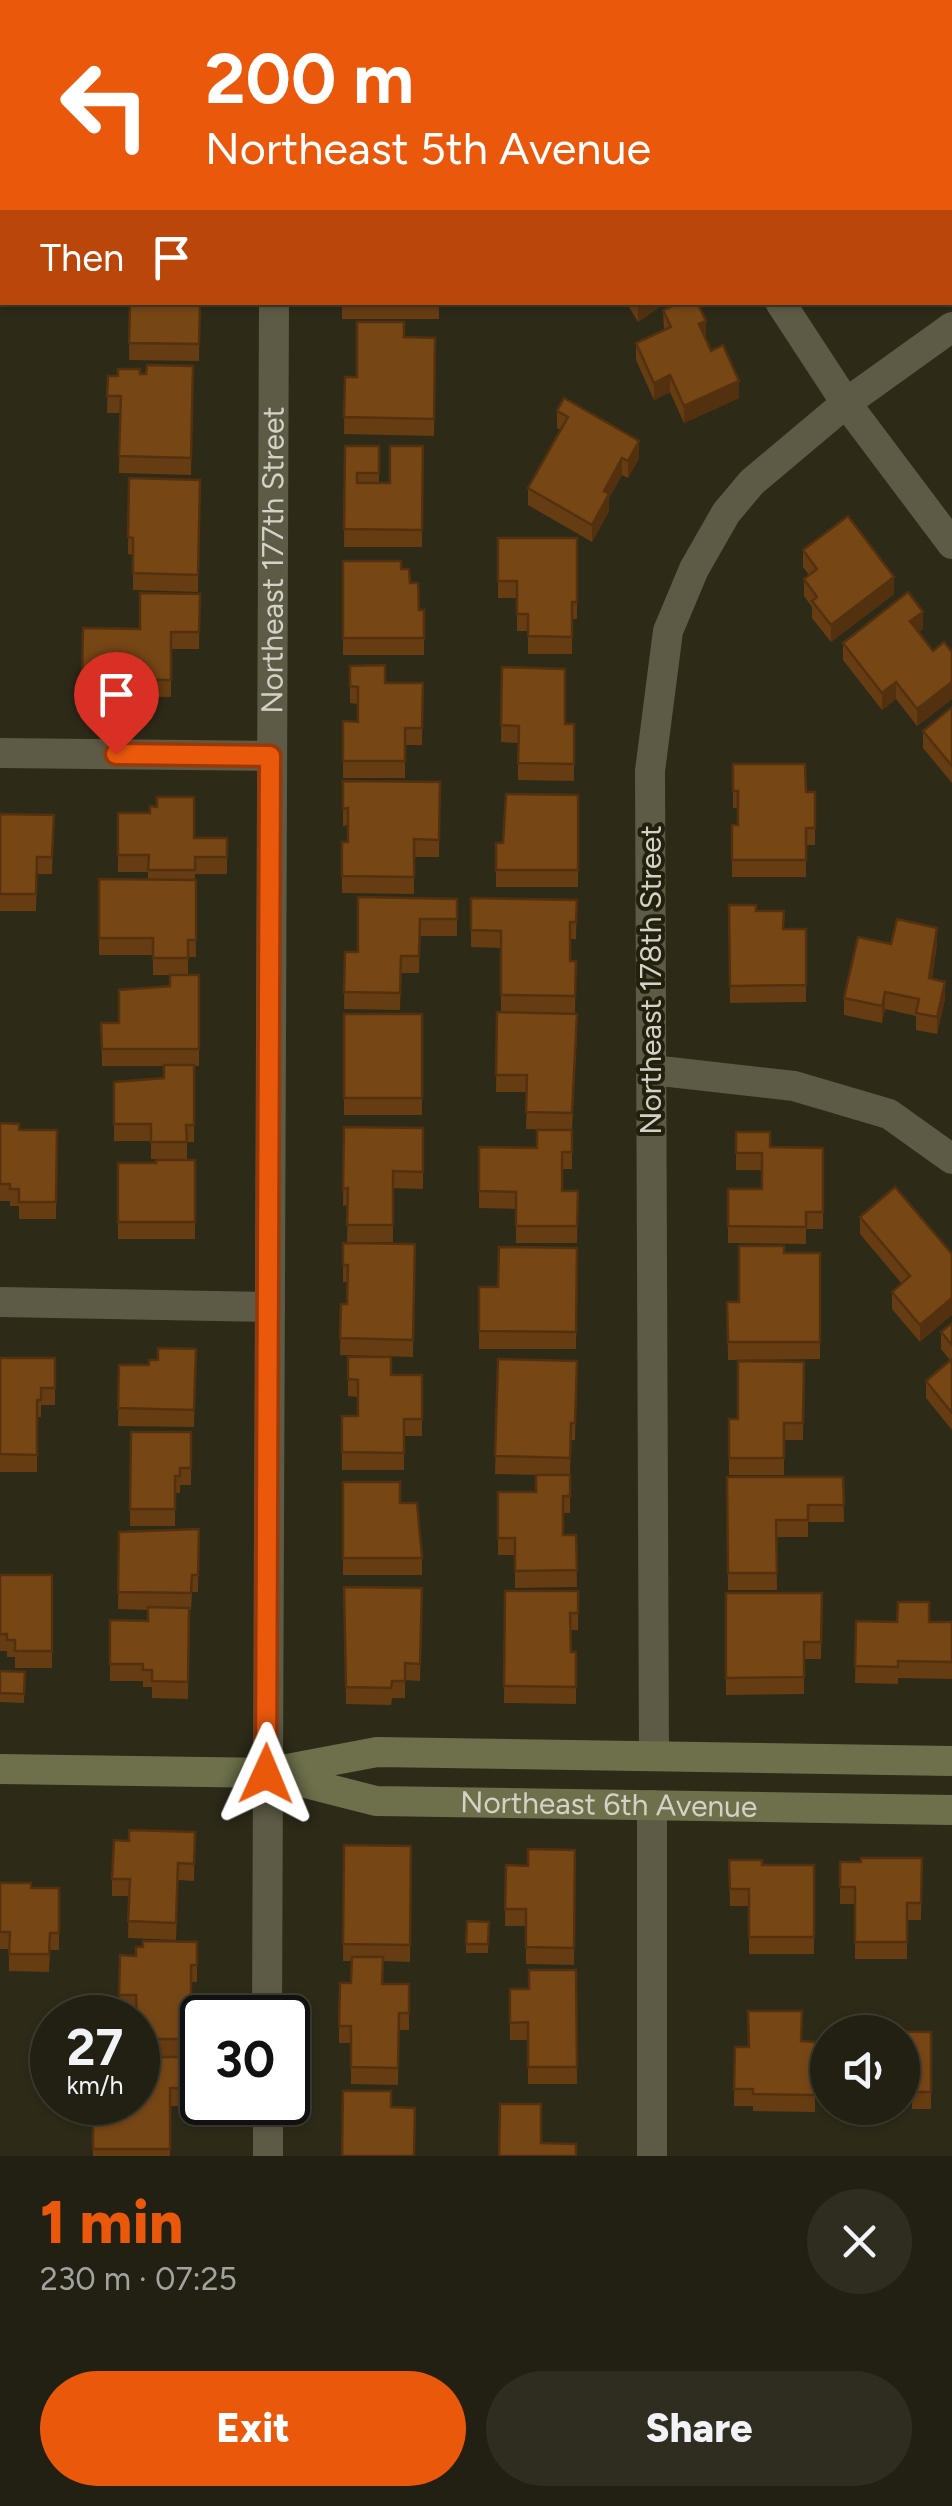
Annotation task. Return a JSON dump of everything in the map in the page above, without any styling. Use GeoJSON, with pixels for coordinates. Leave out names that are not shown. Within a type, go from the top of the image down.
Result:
{"type":"FeatureCollection","features":[{"type":"Feature","properties":{"kind":"main road","name":"Northeast 6th Avenue"},"geometry":{"type":"LineString","coordinates":[[0,1769],[266,1774],[376,1752],[952,1761]]}},
{"type":"Feature","properties":{"kind":"main road","name":"Northeast 6th Avenue"},"geometry":{"type":"LineString","coordinates":[[266,1774],[376,1801],[952,1810]]}},
{"type":"Feature","properties":{"kind":"street","name":"Northeast 177th Street"},"geometry":{"type":"LineString","coordinates":[[267,1995],[274,305]]}},
{"type":"Feature","properties":{"kind":"street"},"geometry":{"type":"LineString","coordinates":[[782,305],[846,403],[952,544]]}},
{"type":"Feature","properties":{"kind":"street","name":"Northeast 178th Street"},"geometry":{"type":"LineString","coordinates":[[654,1756],[650,771],[668,631],[694,569],[726,513],[752,482],[846,403],[952,327]]}},
{"type":"Feature","properties":{"kind":"street"},"geometry":{"type":"LineString","coordinates":[[0,753],[270,756]]}},
{"type":"Feature","properties":{"kind":"street"},"geometry":{"type":"LineString","coordinates":[[652,1070],[794,1086],[889,1114],[952,1159]]}},
{"type":"Feature","properties":{"kind":"street"},"geometry":{"type":"LineString","coordinates":[[0,1302],[270,1307]]}},
{"type":"Feature","properties":{"kind":"street"},"geometry":{"type":"LineString","coordinates":[[652,1805],[652,2156]]}},
{"type":"Feature","properties":{"kind":"street"},"geometry":{"type":"LineString","coordinates":[[268,2125],[268,2156]]}},
{"type":"Feature","properties":{"kind":"building"},"geometry":{"type":"Polygon","coordinates":[[[130,305],[200,305],[199,344],[129,343],[130,305]]]}},
{"type":"Feature","properties":{"kind":"building"},"geometry":{"type":"Polygon","coordinates":[[[674,305],[698,305],[706,321],[699,324],[711,351],[723,345],[739,381],[684,406],[670,375],[654,383],[636,343],[671,327],[663,310],[674,305]]]}},
{"type":"Feature","properties":{"kind":"building"},"geometry":{"type":"Polygon","coordinates":[[[357,322],[404,322],[404,337],[435,338],[434,419],[344,417],[345,377],[357,377],[357,322]]]}},
{"type":"Feature","properties":{"kind":"building"},"geometry":{"type":"Polygon","coordinates":[[[147,365],[193,366],[191,458],[119,456],[121,396],[107,396],[108,376],[118,376],[118,369],[140,369],[140,374],[146,374],[147,365]]]}},
{"type":"Feature","properties":{"kind":"building"},"geometry":{"type":"Polygon","coordinates":[[[564,398],[639,441],[628,461],[622,458],[592,525],[528,488],[568,417],[557,411],[564,398]]]}},
{"type":"Feature","properties":{"kind":"building"},"geometry":{"type":"Polygon","coordinates":[[[345,446],[379,446],[379,473],[357,473],[357,483],[390,483],[390,446],[423,446],[422,530],[344,529],[345,446]]]}},
{"type":"Feature","properties":{"kind":"building"},"geometry":{"type":"Polygon","coordinates":[[[129,478],[200,480],[198,575],[133,573],[133,538],[128,537],[129,478]]]}},
{"type":"Feature","properties":{"kind":"building"},"geometry":{"type":"Polygon","coordinates":[[[848,516],[894,577],[831,625],[812,601],[817,597],[804,579],[817,569],[803,550],[848,516]]]}},
{"type":"Feature","properties":{"kind":"building"},"geometry":{"type":"Polygon","coordinates":[[[498,538],[577,538],[577,602],[572,602],[572,637],[528,636],[528,614],[517,614],[517,581],[498,581],[498,538]]]}},
{"type":"Feature","properties":{"kind":"building"},"geometry":{"type":"Polygon","coordinates":[[[343,561],[401,561],[401,569],[409,569],[410,583],[418,583],[419,610],[424,610],[424,638],[343,638],[343,561]]]}},
{"type":"Feature","properties":{"kind":"building"},"geometry":{"type":"Polygon","coordinates":[[[908,592],[923,612],[910,621],[933,651],[944,642],[952,652],[952,682],[917,709],[896,682],[882,693],[843,643],[908,592]]]}},
{"type":"Feature","properties":{"kind":"building"},"geometry":{"type":"Polygon","coordinates":[[[140,593],[200,594],[199,632],[171,632],[171,680],[82,679],[83,628],[140,629],[140,593]]]}},
{"type":"Feature","properties":{"kind":"building"},"geometry":{"type":"Polygon","coordinates":[[[385,665],[385,683],[423,683],[422,728],[405,728],[405,761],[343,761],[343,721],[358,722],[358,687],[350,686],[350,666],[385,665]]]}},
{"type":"Feature","properties":{"kind":"building"},"geometry":{"type":"Polygon","coordinates":[[[502,667],[565,669],[565,724],[574,724],[574,764],[518,763],[519,726],[501,725],[502,667]]]}},
{"type":"Feature","properties":{"kind":"building"},"geometry":{"type":"Polygon","coordinates":[[[952,707],[952,766],[923,731],[952,707]]]}},
{"type":"Feature","properties":{"kind":"building"},"geometry":{"type":"Polygon","coordinates":[[[733,764],[805,764],[806,792],[815,792],[815,828],[806,828],[806,860],[732,860],[732,825],[738,825],[733,764]]]}},
{"type":"Feature","properties":{"kind":"building"},"geometry":{"type":"Polygon","coordinates":[[[343,781],[440,782],[439,840],[414,839],[414,877],[342,876],[342,842],[348,842],[343,781]]]}},
{"type":"Feature","properties":{"kind":"building"},"geometry":{"type":"Polygon","coordinates":[[[506,794],[578,795],[578,870],[496,870],[496,843],[503,843],[506,794]]]}},
{"type":"Feature","properties":{"kind":"building"},"geometry":{"type":"Polygon","coordinates":[[[157,797],[194,797],[194,838],[227,838],[227,857],[195,857],[195,870],[148,870],[149,855],[118,855],[118,813],[150,813],[150,806],[157,807],[157,797]]]}},
{"type":"Feature","properties":{"kind":"building"},"geometry":{"type":"Polygon","coordinates":[[[0,814],[54,815],[52,857],[37,857],[36,894],[0,894],[0,814]]]}},
{"type":"Feature","properties":{"kind":"building"},"geometry":{"type":"Polygon","coordinates":[[[99,879],[196,880],[196,940],[188,940],[188,958],[153,958],[153,938],[99,938],[99,879]]]}},
{"type":"Feature","properties":{"kind":"building"},"geometry":{"type":"Polygon","coordinates":[[[358,897],[457,899],[457,919],[420,919],[419,956],[401,956],[400,993],[344,992],[345,952],[358,952],[358,897]]]}},
{"type":"Feature","properties":{"kind":"building"},"geometry":{"type":"Polygon","coordinates":[[[471,898],[577,900],[576,922],[570,922],[570,961],[576,961],[575,996],[501,995],[501,931],[471,930],[471,898]]]}},
{"type":"Feature","properties":{"kind":"building"},"geometry":{"type":"Polygon","coordinates":[[[729,905],[756,905],[756,911],[784,911],[783,929],[806,929],[806,985],[730,986],[729,905]]]}},
{"type":"Feature","properties":{"kind":"building"},"geometry":{"type":"Polygon","coordinates":[[[897,919],[937,928],[929,978],[945,982],[937,1017],[916,1013],[919,999],[885,992],[882,1006],[844,998],[858,937],[891,944],[897,919]]]}},
{"type":"Feature","properties":{"kind":"building"},"geometry":{"type":"Polygon","coordinates":[[[170,975],[199,975],[199,1049],[102,1049],[101,1023],[119,1023],[119,990],[170,986],[170,975]]]}},
{"type":"Feature","properties":{"kind":"building"},"geometry":{"type":"Polygon","coordinates":[[[497,1012],[577,1014],[572,1113],[526,1112],[527,1075],[496,1075],[497,1012]]]}},
{"type":"Feature","properties":{"kind":"building"},"geometry":{"type":"Polygon","coordinates":[[[344,1014],[422,1014],[422,1098],[344,1098],[344,1014]]]}},
{"type":"Feature","properties":{"kind":"building"},"geometry":{"type":"Polygon","coordinates":[[[164,1065],[194,1065],[194,1125],[186,1125],[187,1142],[151,1142],[151,1124],[114,1124],[114,1082],[164,1078],[164,1065]]]}},
{"type":"Feature","properties":{"kind":"building"},"geometry":{"type":"Polygon","coordinates":[[[0,1123],[19,1124],[19,1130],[57,1130],[56,1202],[19,1202],[19,1189],[0,1184],[0,1123]]]}},
{"type":"Feature","properties":{"kind":"building"},"geometry":{"type":"Polygon","coordinates":[[[344,1127],[423,1128],[423,1172],[393,1171],[393,1225],[347,1225],[344,1127]]]}},
{"type":"Feature","properties":{"kind":"building"},"geometry":{"type":"Polygon","coordinates":[[[537,1130],[572,1130],[572,1152],[562,1152],[562,1191],[578,1191],[577,1226],[516,1226],[516,1192],[479,1191],[479,1147],[537,1148],[537,1130]]]}},
{"type":"Feature","properties":{"kind":"building"},"geometry":{"type":"Polygon","coordinates":[[[736,1132],[770,1132],[770,1147],[823,1148],[823,1212],[806,1212],[806,1227],[728,1226],[728,1189],[762,1189],[762,1153],[736,1153],[736,1132]]]}},
{"type":"Feature","properties":{"kind":"building"},"geometry":{"type":"Polygon","coordinates":[[[195,1160],[195,1222],[118,1222],[118,1163],[195,1160]]]}},
{"type":"Feature","properties":{"kind":"building"},"geometry":{"type":"Polygon","coordinates":[[[895,1187],[952,1254],[952,1298],[920,1325],[892,1292],[910,1276],[860,1217],[895,1187]]]}},
{"type":"Feature","properties":{"kind":"building"},"geometry":{"type":"Polygon","coordinates":[[[343,1243],[415,1244],[413,1340],[340,1338],[341,1304],[347,1304],[348,1265],[343,1265],[343,1243]]]}},
{"type":"Feature","properties":{"kind":"building"},"geometry":{"type":"Polygon","coordinates":[[[739,1246],[784,1246],[784,1253],[820,1253],[820,1342],[728,1342],[727,1302],[739,1302],[739,1246]]]}},
{"type":"Feature","properties":{"kind":"building"},"geometry":{"type":"Polygon","coordinates":[[[499,1247],[577,1248],[576,1332],[479,1331],[479,1287],[498,1287],[499,1247]]]}},
{"type":"Feature","properties":{"kind":"building"},"geometry":{"type":"Polygon","coordinates":[[[952,1323],[952,1345],[941,1332],[952,1323]]]}},
{"type":"Feature","properties":{"kind":"building"},"geometry":{"type":"Polygon","coordinates":[[[158,1348],[196,1349],[194,1410],[118,1408],[119,1365],[149,1365],[149,1360],[158,1360],[158,1348]]]}},
{"type":"Feature","properties":{"kind":"building"},"geometry":{"type":"Polygon","coordinates":[[[348,1357],[391,1357],[391,1375],[422,1375],[422,1419],[404,1419],[404,1453],[342,1452],[342,1416],[358,1416],[358,1380],[348,1379],[348,1357]]]}},
{"type":"Feature","properties":{"kind":"building"},"geometry":{"type":"Polygon","coordinates":[[[0,1358],[55,1358],[55,1388],[41,1388],[41,1400],[37,1400],[37,1455],[0,1454],[0,1358]]]}},
{"type":"Feature","properties":{"kind":"building"},"geometry":{"type":"Polygon","coordinates":[[[498,1359],[577,1361],[570,1458],[495,1456],[498,1359]]]}},
{"type":"Feature","properties":{"kind":"building"},"geometry":{"type":"Polygon","coordinates":[[[952,1359],[952,1413],[926,1381],[952,1359]]]}},
{"type":"Feature","properties":{"kind":"building"},"geometry":{"type":"Polygon","coordinates":[[[738,1361],[804,1362],[803,1423],[784,1423],[784,1458],[729,1458],[729,1419],[738,1419],[738,1361]]]}},
{"type":"Feature","properties":{"kind":"building"},"geometry":{"type":"Polygon","coordinates":[[[131,1432],[191,1432],[191,1468],[180,1468],[180,1476],[175,1476],[175,1509],[130,1509],[131,1432]]]}},
{"type":"Feature","properties":{"kind":"building"},"geometry":{"type":"Polygon","coordinates":[[[536,1475],[570,1475],[570,1496],[563,1496],[563,1535],[576,1535],[577,1570],[515,1571],[515,1538],[498,1538],[498,1492],[536,1492],[536,1475]]]}},
{"type":"Feature","properties":{"kind":"building"},"geometry":{"type":"Polygon","coordinates":[[[727,1477],[843,1477],[844,1505],[808,1505],[808,1520],[776,1520],[777,1573],[728,1573],[727,1477]]]}},
{"type":"Feature","properties":{"kind":"building"},"geometry":{"type":"Polygon","coordinates":[[[343,1482],[400,1482],[400,1503],[417,1503],[422,1558],[343,1558],[343,1482]]]}},
{"type":"Feature","properties":{"kind":"building"},"geometry":{"type":"Polygon","coordinates":[[[199,1529],[198,1575],[192,1575],[191,1593],[118,1592],[119,1532],[199,1529]]]}},
{"type":"Feature","properties":{"kind":"building"},"geometry":{"type":"Polygon","coordinates":[[[0,1575],[52,1575],[52,1651],[15,1651],[15,1640],[0,1634],[0,1575]]]}},
{"type":"Feature","properties":{"kind":"building"},"geometry":{"type":"Polygon","coordinates":[[[344,1587],[422,1588],[420,1664],[405,1663],[405,1681],[392,1681],[391,1688],[346,1687],[344,1587]]]}},
{"type":"Feature","properties":{"kind":"building"},"geometry":{"type":"Polygon","coordinates":[[[505,1591],[578,1591],[578,1613],[570,1613],[576,1687],[504,1686],[505,1591]]]}},
{"type":"Feature","properties":{"kind":"building"},"geometry":{"type":"Polygon","coordinates":[[[726,1593],[822,1593],[821,1642],[804,1642],[804,1677],[726,1678],[726,1593]]]}},
{"type":"Feature","properties":{"kind":"building"},"geometry":{"type":"Polygon","coordinates":[[[898,1602],[929,1602],[929,1622],[952,1622],[952,1662],[898,1661],[898,1667],[855,1666],[856,1621],[897,1622],[898,1602]]]}},
{"type":"Feature","properties":{"kind":"building"},"geometry":{"type":"Polygon","coordinates":[[[148,1607],[189,1608],[188,1682],[152,1681],[152,1670],[143,1670],[143,1664],[110,1664],[110,1620],[148,1621],[148,1607]]]}},
{"type":"Feature","properties":{"kind":"building"},"geometry":{"type":"Polygon","coordinates":[[[0,1671],[25,1672],[24,1694],[0,1693],[0,1671]]]}},
{"type":"Feature","properties":{"kind":"building"},"geometry":{"type":"Polygon","coordinates":[[[129,1830],[195,1832],[194,1864],[178,1863],[176,1923],[128,1921],[130,1879],[112,1879],[114,1840],[129,1841],[129,1830]]]}},
{"type":"Feature","properties":{"kind":"building"},"geometry":{"type":"Polygon","coordinates":[[[344,1845],[411,1846],[410,1945],[343,1944],[344,1845]]]}},
{"type":"Feature","properties":{"kind":"building"},"geometry":{"type":"Polygon","coordinates":[[[528,1849],[575,1850],[574,1948],[526,1947],[526,1909],[505,1909],[506,1865],[528,1866],[528,1849]]]}},
{"type":"Feature","properties":{"kind":"building"},"geometry":{"type":"Polygon","coordinates":[[[861,1858],[922,1858],[921,1903],[907,1903],[907,1942],[855,1942],[855,1887],[840,1887],[840,1862],[861,1862],[861,1858]]]}},
{"type":"Feature","properties":{"kind":"building"},"geometry":{"type":"Polygon","coordinates":[[[729,1860],[762,1860],[762,1865],[814,1865],[814,1937],[749,1937],[749,1889],[730,1889],[729,1860]]]}},
{"type":"Feature","properties":{"kind":"building"},"geometry":{"type":"Polygon","coordinates":[[[0,1883],[59,1888],[59,1933],[50,1933],[49,1954],[9,1954],[10,1932],[0,1932],[0,1883]]]}},
{"type":"Feature","properties":{"kind":"building"},"geometry":{"type":"Polygon","coordinates":[[[467,1921],[489,1922],[488,1944],[466,1944],[467,1921]]]}},
{"type":"Feature","properties":{"kind":"building"},"geometry":{"type":"Polygon","coordinates":[[[143,1941],[197,1942],[197,1965],[191,1965],[191,1995],[180,1995],[180,2039],[160,2039],[160,1995],[119,1995],[120,1955],[136,1956],[136,1947],[143,1947],[143,1941]]]}},
{"type":"Feature","properties":{"kind":"building"},"geometry":{"type":"Polygon","coordinates":[[[352,1957],[383,1957],[382,1984],[409,1984],[409,2013],[399,2013],[398,2068],[351,2067],[351,2026],[339,2026],[340,1983],[351,1983],[352,1957]]]}},
{"type":"Feature","properties":{"kind":"building"},"geometry":{"type":"Polygon","coordinates":[[[529,1970],[576,1970],[577,2067],[528,2067],[528,2022],[510,2023],[510,1989],[529,1989],[529,1970]]]}},
{"type":"Feature","properties":{"kind":"building"},"geometry":{"type":"Polygon","coordinates":[[[748,2011],[802,2011],[801,2041],[810,2042],[810,2095],[753,2094],[753,2089],[734,2089],[735,2047],[749,2047],[748,2011]]]}},
{"type":"Feature","properties":{"kind":"building"},"geometry":{"type":"Polygon","coordinates":[[[920,2032],[931,2032],[931,2092],[920,2092],[920,2032]]]}},
{"type":"Feature","properties":{"kind":"building"},"geometry":{"type":"Polygon","coordinates":[[[160,2057],[180,2057],[180,2088],[170,2088],[170,2149],[93,2149],[93,2125],[160,2125],[160,2057]]]}},
{"type":"Feature","properties":{"kind":"building"},"geometry":{"type":"Polygon","coordinates":[[[343,2091],[391,2091],[391,2107],[415,2108],[414,2156],[342,2156],[343,2091]]]}},
{"type":"Feature","properties":{"kind":"building"},"geometry":{"type":"Polygon","coordinates":[[[500,2104],[541,2104],[541,2143],[576,2144],[576,2156],[499,2156],[500,2104]]]}},
{"type":"Feature","properties":{"kind":"route"},"geometry":{"type":"LineString","coordinates":[[116,754],[270,756],[266,1774]]}}]}
